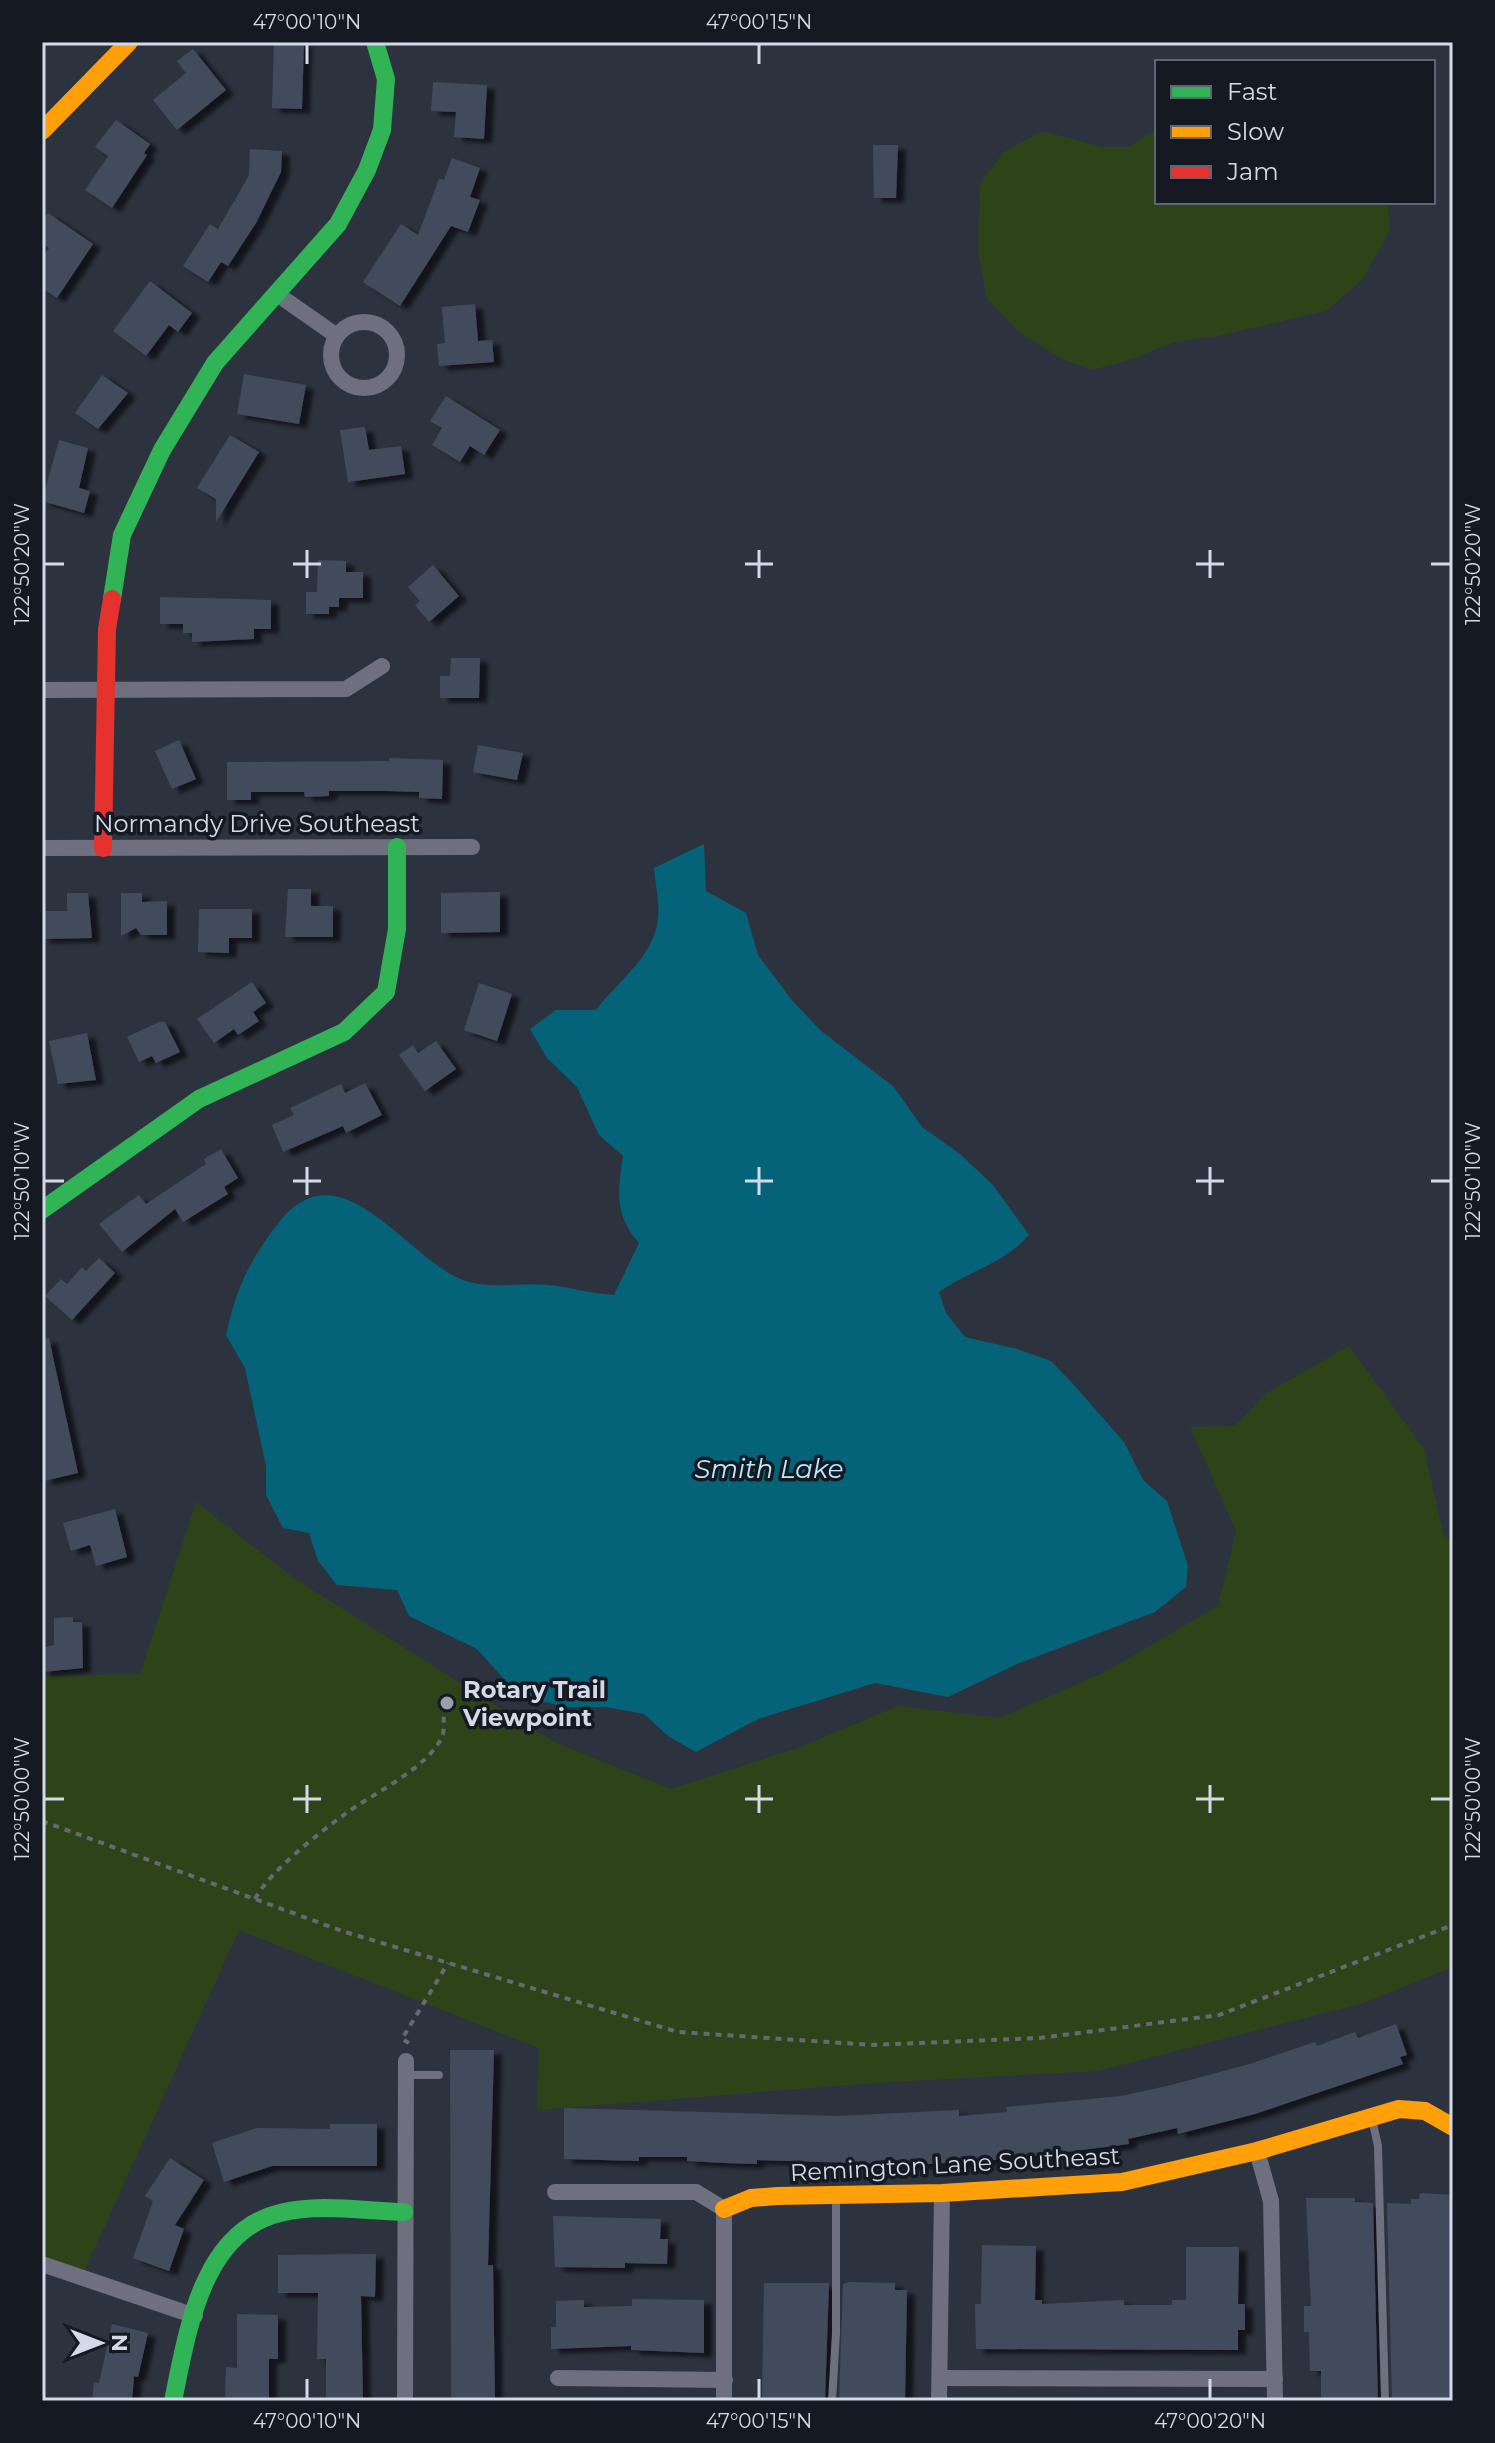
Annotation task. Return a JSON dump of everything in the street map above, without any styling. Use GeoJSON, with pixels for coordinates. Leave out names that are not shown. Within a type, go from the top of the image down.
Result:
{"type":"FeatureCollection","features":[{"type":"Feature","properties":{"kind":"street"},"geometry":{"type":"LineString","coordinates":[[42,131],[54,115],[129,42]]}},
{"type":"Feature","properties":{"kind":"street"},"geometry":{"type":"LineString","coordinates":[[103,848],[107,629],[122,535],[162,450],[215,363],[338,224],[367,170],[382,130],[386,79],[375,42]]}},
{"type":"Feature","properties":{"kind":"street"},"geometry":{"type":"LineString","coordinates":[[277,294],[337,336]]}},
{"type":"Feature","properties":{"kind":"street"},"geometry":{"type":"LineString","coordinates":[[351,325],[379,326],[396,347],[395,366],[391,374],[376,386],[349,385],[335,372],[332,363],[337,336],[351,325]]}},
{"type":"Feature","properties":{"kind":"street"},"geometry":{"type":"LineString","coordinates":[[42,690],[346,689],[382,666]]}},
{"type":"Feature","properties":{"kind":"street"},"geometry":{"type":"LineString","coordinates":[[42,1210],[199,1099],[344,1032],[386,992],[397,929],[397,847]]}},
{"type":"Feature","properties":{"kind":"street","name":"Normandy Drive Southeast"},"geometry":{"type":"LineString","coordinates":[[42,848],[472,847]]}},
{"type":"Feature","properties":{"kind":"street"},"geometry":{"type":"LineString","coordinates":[[405,2401],[406,2068]]}},
{"type":"Feature","properties":{"kind":"street","name":"Remington Lane Southeast"},"geometry":{"type":"LineString","coordinates":[[724,2209],[751,2198],[942,2193],[1122,2182],[1257,2151],[1412,2108],[1450,2124]]}},
{"type":"Feature","properties":{"kind":"street"},"geometry":{"type":"LineString","coordinates":[[1257,2151],[1271,2201],[1275,2401]]}},
{"type":"Feature","properties":{"kind":"street"},"geometry":{"type":"LineString","coordinates":[[555,2192],[696,2192],[724,2209],[724,2401]]}},
{"type":"Feature","properties":{"kind":"street"},"geometry":{"type":"LineString","coordinates":[[939,2401],[942,2193]]}},
{"type":"Feature","properties":{"kind":"street"},"geometry":{"type":"LineString","coordinates":[[173,2401],[195,2316],[215,2265],[228,2244],[257,2221],[289,2212],[404,2212]]}},
{"type":"Feature","properties":{"kind":"street"},"geometry":{"type":"LineString","coordinates":[[42,2264],[195,2316]]}},
{"type":"Feature","properties":{"kind":"street"},"geometry":{"type":"LineString","coordinates":[[558,2378],[725,2380]]}},
{"type":"Feature","properties":{"kind":"street"},"geometry":{"type":"LineString","coordinates":[[940,2378],[1275,2379]]}},
{"type":"Feature","properties":{"kind":"lane"},"geometry":{"type":"LineString","coordinates":[[406,2068],[439,2075]]}},
{"type":"Feature","properties":{"kind":"lane"},"geometry":{"type":"LineString","coordinates":[[1372,2118],[1378,2146],[1385,2401]]}},
{"type":"Feature","properties":{"kind":"lane"},"geometry":{"type":"LineString","coordinates":[[832,2401],[836,2333],[836,2197]]}},
{"type":"Feature","properties":{"kind":"path"},"geometry":{"type":"LineString","coordinates":[[255,1899],[272,1875],[346,1813],[397,1782],[435,1747],[443,1734],[444,1712]]}},
{"type":"Feature","properties":{"kind":"path"},"geometry":{"type":"LineString","coordinates":[[42,1821],[342,1931],[678,2032],[873,2045],[1040,2038],[1219,2015],[1453,1925]]}},
{"type":"Feature","properties":{"kind":"path"},"geometry":{"type":"LineString","coordinates":[[402,2039],[448,1963]]}},
{"type":"Feature","properties":{"kind":"green space"},"geometry":{"type":"Polygon","coordinates":[[[1155,130],[1155,204],[1388,204],[1390,230],[1363,279],[1326,311],[1218,336],[1174,342],[1124,362],[1091,370],[1062,359],[1017,330],[987,299],[978,252],[980,183],[1004,152],[1042,131],[1102,147],[1129,147],[1155,130]]]}},
{"type":"Feature","properties":{"kind":"green space"},"geometry":{"type":"Polygon","coordinates":[[[1349,1346],[1424,1449],[1443,1533],[1453,1544],[1453,1967],[1364,2003],[1098,2071],[872,2083],[537,2110],[539,2048],[239,1930],[81,2279],[42,2264],[42,1676],[140,1674],[196,1502],[295,1579],[554,1742],[671,1789],[801,1747],[898,1706],[1000,1718],[1105,1672],[1218,1606],[1236,1531],[1190,1427],[1235,1426],[1267,1393],[1349,1346]]]}},
{"type":"Feature","properties":{"kind":"water","name":"Smith Lake"},"geometry":{"type":"Polygon","coordinates":[[[704,844],[706,891],[746,913],[758,955],[791,999],[820,1030],[894,1087],[922,1127],[960,1154],[993,1185],[1029,1235],[997,1260],[939,1292],[946,1313],[965,1337],[1017,1349],[1051,1361],[1074,1385],[1124,1442],[1143,1480],[1167,1501],[1188,1566],[1186,1587],[1155,1612],[1017,1664],[948,1697],[875,1683],[758,1719],[696,1752],[668,1736],[644,1714],[606,1707],[568,1707],[520,1697],[477,1649],[409,1616],[397,1590],[337,1585],[318,1561],[309,1533],[283,1528],[266,1495],[266,1466],[245,1368],[226,1335],[246,1275],[269,1235],[304,1201],[328,1195],[352,1202],[376,1216],[423,1255],[447,1272],[469,1282],[548,1285],[614,1295],[639,1243],[625,1222],[620,1202],[623,1156],[599,1135],[577,1087],[547,1058],[530,1029],[556,1010],[596,1010],[643,956],[655,932],[658,906],[654,868],[704,844]]]}},
{"type":"Feature","properties":{"kind":"building"},"geometry":{"type":"Polygon","coordinates":[[[274,42],[304,42],[302,109],[272,108],[274,42]]]}},
{"type":"Feature","properties":{"kind":"building"},"geometry":{"type":"Polygon","coordinates":[[[193,49],[226,90],[177,130],[153,100],[186,73],[177,61],[193,49]]]}},
{"type":"Feature","properties":{"kind":"building"},"geometry":{"type":"Polygon","coordinates":[[[433,82],[487,85],[484,139],[454,137],[456,112],[431,111],[433,82]]]}},
{"type":"Feature","properties":{"kind":"building"},"geometry":{"type":"Polygon","coordinates":[[[116,120],[150,144],[144,153],[147,155],[112,208],[85,190],[108,156],[95,147],[116,120]]]}},
{"type":"Feature","properties":{"kind":"building"},"geometry":{"type":"Polygon","coordinates":[[[873,145],[898,145],[896,198],[874,198],[873,145]]]}},
{"type":"Feature","properties":{"kind":"building"},"geometry":{"type":"Polygon","coordinates":[[[250,149],[282,151],[281,172],[256,223],[228,266],[221,262],[208,282],[183,266],[210,224],[218,229],[234,201],[237,203],[235,200],[249,175],[250,149]]]}},
{"type":"Feature","properties":{"kind":"building"},"geometry":{"type":"Polygon","coordinates":[[[452,158],[480,168],[470,197],[480,200],[468,232],[451,226],[400,306],[363,282],[401,224],[418,235],[439,179],[444,180],[452,158]]]}},
{"type":"Feature","properties":{"kind":"building"},"geometry":{"type":"Polygon","coordinates":[[[48,213],[93,244],[57,298],[42,288],[42,258],[49,248],[42,243],[42,221],[48,213]]]}},
{"type":"Feature","properties":{"kind":"building"},"geometry":{"type":"Polygon","coordinates":[[[150,281],[192,313],[178,332],[169,325],[146,356],[113,331],[150,281]]]}},
{"type":"Feature","properties":{"kind":"building"},"geometry":{"type":"Polygon","coordinates":[[[475,304],[478,341],[492,340],[494,362],[439,366],[437,344],[445,343],[442,307],[475,304]]]}},
{"type":"Feature","properties":{"kind":"building"},"geometry":{"type":"Polygon","coordinates":[[[244,374],[306,385],[299,424],[237,414],[244,374]]]}},
{"type":"Feature","properties":{"kind":"building"},"geometry":{"type":"Polygon","coordinates":[[[102,375],[128,393],[98,429],[75,413],[102,375]]]}},
{"type":"Feature","properties":{"kind":"building"},"geometry":{"type":"Polygon","coordinates":[[[446,396],[500,430],[484,455],[470,446],[460,462],[432,445],[442,428],[430,421],[446,396]]]}},
{"type":"Feature","properties":{"kind":"building"},"geometry":{"type":"Polygon","coordinates":[[[365,427],[369,450],[401,446],[405,474],[348,482],[340,430],[365,427]]]}},
{"type":"Feature","properties":{"kind":"building"},"geometry":{"type":"Polygon","coordinates":[[[230,435],[259,452],[216,522],[216,499],[197,488],[230,435]]]}},
{"type":"Feature","properties":{"kind":"building"},"geometry":{"type":"Polygon","coordinates":[[[59,440],[88,448],[79,488],[90,491],[84,513],[42,501],[59,440]]]}},
{"type":"Feature","properties":{"kind":"building"},"geometry":{"type":"Polygon","coordinates":[[[318,560],[346,561],[346,572],[363,572],[363,598],[339,598],[339,607],[329,607],[329,614],[306,614],[306,592],[317,592],[318,560]]]}},
{"type":"Feature","properties":{"kind":"building"},"geometry":{"type":"Polygon","coordinates":[[[433,565],[459,596],[429,622],[415,605],[420,601],[408,587],[433,565]]]}},
{"type":"Feature","properties":{"kind":"building"},"geometry":{"type":"Polygon","coordinates":[[[160,597],[271,600],[271,629],[254,629],[254,639],[192,642],[192,633],[183,633],[183,624],[160,624],[160,597]]]}},
{"type":"Feature","properties":{"kind":"building"},"geometry":{"type":"Polygon","coordinates":[[[451,658],[480,658],[479,698],[440,698],[440,676],[450,676],[451,658]]]}},
{"type":"Feature","properties":{"kind":"building"},"geometry":{"type":"Polygon","coordinates":[[[179,740],[196,779],[172,789],[155,751],[179,740]]]}},
{"type":"Feature","properties":{"kind":"building"},"geometry":{"type":"Polygon","coordinates":[[[478,745],[523,753],[517,780],[473,772],[478,745]]]}},
{"type":"Feature","properties":{"kind":"building"},"geometry":{"type":"Polygon","coordinates":[[[389,758],[443,760],[442,799],[419,798],[419,792],[329,791],[329,796],[305,797],[304,792],[251,792],[251,800],[227,800],[227,762],[389,761],[389,758]]]}},
{"type":"Feature","properties":{"kind":"building"},"geometry":{"type":"Polygon","coordinates":[[[288,889],[311,889],[311,906],[333,906],[333,937],[285,937],[288,889]]]}},
{"type":"Feature","properties":{"kind":"building"},"geometry":{"type":"Polygon","coordinates":[[[500,892],[500,932],[441,933],[441,893],[500,892]]]}},
{"type":"Feature","properties":{"kind":"building"},"geometry":{"type":"Polygon","coordinates":[[[67,893],[88,893],[92,938],[42,939],[42,911],[67,911],[67,893]]]}},
{"type":"Feature","properties":{"kind":"building"},"geometry":{"type":"Polygon","coordinates":[[[121,893],[142,893],[142,902],[167,901],[167,935],[141,935],[136,928],[121,936],[121,893]]]}},
{"type":"Feature","properties":{"kind":"building"},"geometry":{"type":"Polygon","coordinates":[[[199,909],[252,909],[252,938],[229,938],[229,953],[198,952],[199,909]]]}},
{"type":"Feature","properties":{"kind":"building"},"geometry":{"type":"Polygon","coordinates":[[[252,982],[266,1003],[253,1012],[259,1021],[238,1035],[234,1029],[214,1043],[197,1019],[252,982]]]}},
{"type":"Feature","properties":{"kind":"building"},"geometry":{"type":"Polygon","coordinates":[[[479,983],[512,994],[497,1041],[464,1030],[479,983]]]}},
{"type":"Feature","properties":{"kind":"building"},"geometry":{"type":"Polygon","coordinates":[[[165,1022],[180,1052],[156,1063],[152,1056],[139,1062],[127,1037],[165,1022]]]}},
{"type":"Feature","properties":{"kind":"building"},"geometry":{"type":"Polygon","coordinates":[[[87,1033],[96,1080],[58,1084],[49,1041],[87,1033]]]}},
{"type":"Feature","properties":{"kind":"building"},"geometry":{"type":"Polygon","coordinates":[[[436,1041],[456,1069],[425,1091],[399,1055],[413,1045],[418,1053],[436,1041]]]}},
{"type":"Feature","properties":{"kind":"building"},"geometry":{"type":"Polygon","coordinates":[[[365,1083],[382,1115],[346,1133],[343,1126],[283,1152],[272,1125],[294,1115],[290,1108],[341,1084],[345,1093],[365,1083]]]}},
{"type":"Feature","properties":{"kind":"building"},"geometry":{"type":"Polygon","coordinates":[[[221,1149],[238,1178],[224,1187],[228,1194],[183,1222],[175,1209],[122,1252],[99,1224],[139,1195],[146,1204],[206,1164],[204,1159],[221,1149]]]}},
{"type":"Feature","properties":{"kind":"building"},"geometry":{"type":"Polygon","coordinates":[[[99,1258],[115,1273],[72,1320],[45,1296],[61,1279],[67,1284],[82,1267],[86,1271],[99,1258]]]}},
{"type":"Feature","properties":{"kind":"building"},"geometry":{"type":"Polygon","coordinates":[[[49,1338],[78,1473],[44,1481],[42,1339],[49,1338]]]}},
{"type":"Feature","properties":{"kind":"building"},"geometry":{"type":"Polygon","coordinates":[[[115,1509],[127,1557],[96,1566],[90,1545],[71,1551],[63,1523],[115,1509]]]}},
{"type":"Feature","properties":{"kind":"building"},"geometry":{"type":"Polygon","coordinates":[[[73,1617],[73,1622],[82,1622],[83,1668],[42,1672],[42,1648],[54,1645],[54,1618],[73,1617]]]}},
{"type":"Feature","properties":{"kind":"building"},"geometry":{"type":"Polygon","coordinates":[[[1396,2024],[1407,2055],[1400,2057],[1403,2064],[1255,2114],[1178,2134],[1177,2128],[1128,2139],[1129,2144],[1011,2159],[913,2165],[757,2160],[757,2164],[724,2163],[687,2161],[687,2157],[639,2157],[639,2161],[564,2159],[564,2108],[837,2116],[959,2110],[959,2116],[1007,2112],[1006,2107],[1121,2096],[1167,2086],[1250,2064],[1315,2042],[1317,2046],[1355,2032],[1358,2038],[1396,2024]]]}},
{"type":"Feature","properties":{"kind":"building"},"geometry":{"type":"Polygon","coordinates":[[[450,2050],[494,2050],[488,2265],[493,2265],[495,2401],[451,2401],[450,2050]]]}},
{"type":"Feature","properties":{"kind":"building"},"geometry":{"type":"Polygon","coordinates":[[[330,2124],[377,2124],[377,2166],[272,2166],[224,2182],[212,2143],[257,2128],[330,2129],[330,2124]]]}},
{"type":"Feature","properties":{"kind":"building"},"geometry":{"type":"Polygon","coordinates":[[[170,2158],[204,2180],[175,2225],[184,2229],[169,2271],[133,2258],[153,2201],[145,2196],[170,2158]]]}},
{"type":"Feature","properties":{"kind":"building"},"geometry":{"type":"Polygon","coordinates":[[[1420,2193],[1453,2195],[1453,2401],[1392,2401],[1387,2203],[1411,2204],[1411,2199],[1419,2199],[1420,2193]]]}},
{"type":"Feature","properties":{"kind":"building"},"geometry":{"type":"Polygon","coordinates":[[[1306,2198],[1355,2198],[1355,2202],[1373,2203],[1378,2401],[1321,2401],[1321,2371],[1310,2371],[1309,2332],[1304,2332],[1304,2306],[1311,2306],[1306,2198]]]}},
{"type":"Feature","properties":{"kind":"building"},"geometry":{"type":"Polygon","coordinates":[[[553,2216],[661,2219],[660,2239],[668,2239],[667,2264],[625,2263],[625,2268],[555,2267],[553,2216]]]}},
{"type":"Feature","properties":{"kind":"building"},"geometry":{"type":"Polygon","coordinates":[[[982,2245],[1036,2246],[1035,2300],[1042,2300],[1042,2304],[1124,2300],[1124,2305],[1172,2305],[1172,2300],[1186,2300],[1186,2247],[1239,2247],[1238,2304],[1245,2304],[1245,2330],[1238,2330],[1238,2350],[976,2349],[975,2304],[981,2304],[982,2245]]]}},
{"type":"Feature","properties":{"kind":"building"},"geometry":{"type":"Polygon","coordinates":[[[376,2254],[375,2297],[361,2296],[363,2401],[326,2401],[326,2359],[317,2359],[318,2293],[278,2293],[278,2255],[376,2254]]]}},
{"type":"Feature","properties":{"kind":"building"},"geometry":{"type":"Polygon","coordinates":[[[764,2283],[829,2283],[825,2401],[762,2401],[764,2283]]]}},
{"type":"Feature","properties":{"kind":"building"},"geometry":{"type":"Polygon","coordinates":[[[895,2283],[895,2290],[907,2290],[905,2401],[839,2401],[843,2284],[895,2283]]]}},
{"type":"Feature","properties":{"kind":"building"},"geometry":{"type":"Polygon","coordinates":[[[632,2299],[704,2300],[704,2353],[631,2350],[631,2346],[551,2349],[551,2327],[556,2327],[556,2301],[584,2300],[584,2307],[632,2306],[632,2299]]]}},
{"type":"Feature","properties":{"kind":"building"},"geometry":{"type":"Polygon","coordinates":[[[237,2314],[278,2315],[278,2359],[269,2359],[269,2401],[225,2401],[226,2367],[237,2368],[237,2314]]]}},
{"type":"Feature","properties":{"kind":"building"},"geometry":{"type":"Polygon","coordinates":[[[112,2324],[148,2333],[138,2377],[134,2376],[132,2401],[92,2401],[94,2382],[99,2383],[112,2324]]]}},
{"type":"Feature","properties":{"kind":"traffic: fast"},"geometry":{"type":"LineString","coordinates":[[112,599],[122,535],[162,450],[215,363],[338,224],[367,170],[382,130],[386,79],[375,42]]}},
{"type":"Feature","properties":{"kind":"traffic: fast"},"geometry":{"type":"LineString","coordinates":[[42,1210],[199,1099],[344,1032],[386,992],[397,929],[397,847]]}},
{"type":"Feature","properties":{"kind":"traffic: fast"},"geometry":{"type":"LineString","coordinates":[[173,2401],[192,2317],[202,2289],[215,2263],[232,2241],[253,2224],[295,2210],[326,2208],[404,2212]]}},
{"type":"Feature","properties":{"kind":"traffic: slow"},"geometry":{"type":"LineString","coordinates":[[42,131],[129,42]]}},
{"type":"Feature","properties":{"kind":"traffic: slow"},"geometry":{"type":"LineString","coordinates":[[724,2209],[751,2198],[777,2196],[942,2193],[1122,2182],[1257,2151],[1399,2109],[1425,2111],[1453,2127]]}},
{"type":"Feature","properties":{"kind":"traffic: jam"},"geometry":{"type":"LineString","coordinates":[[103,848],[107,629],[112,599]]}},
{"type":"Feature","properties":{"kind":"place","name":"Rotary Trail Viewpoint"},"geometry":{"type":"Point","coordinates":[447,1703]}}]}
